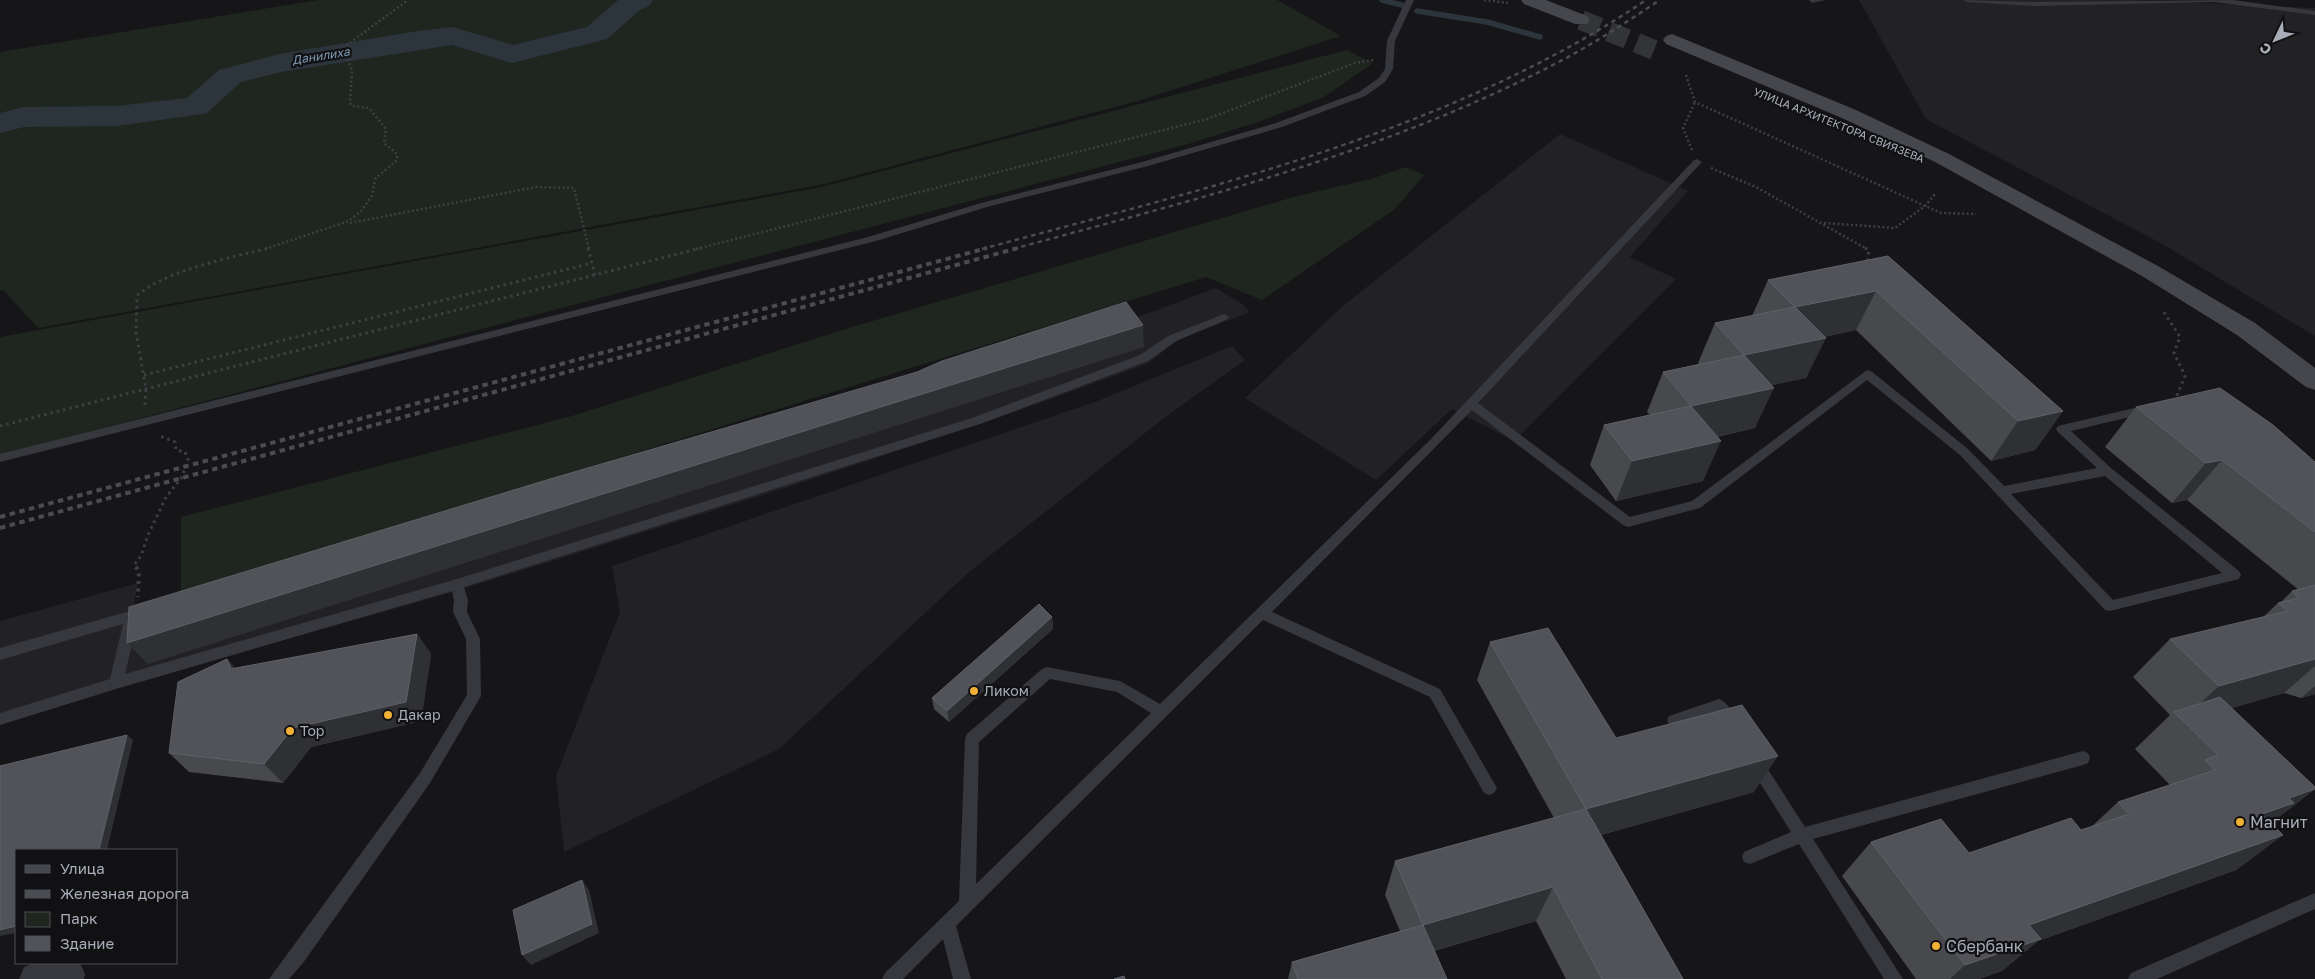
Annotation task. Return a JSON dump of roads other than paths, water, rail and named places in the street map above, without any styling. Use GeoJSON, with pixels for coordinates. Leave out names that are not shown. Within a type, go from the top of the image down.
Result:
{"type":"FeatureCollection","features":[{"type":"Feature","properties":{"kind":"main road"},"geometry":{"type":"LineString","coordinates":[[1530,0],[1587,14],[1572,0]]}},
{"type":"Feature","properties":{"kind":"main road","name":"УЛИЦА АРХИТЕКТОРА СВИЯЗЕВА"},"geometry":{"type":"LineString","coordinates":[[1672,40],[1881,128],[2023,201],[2150,271],[2238,324],[2315,382]]}},
{"type":"Feature","properties":{"kind":"main road","name":"УЛИЦА АРХИТЕКТОРА СВИЯЗЕВА"},"geometry":{"type":"LineString","coordinates":[[1654,50],[2023,201]]}},
{"type":"Feature","properties":{"kind":"street"},"geometry":{"type":"LineString","coordinates":[[36,979],[68,974],[67,979]]}},
{"type":"Feature","properties":{"kind":"lane"},"geometry":{"type":"LineString","coordinates":[[0,458],[872,239],[984,205],[1145,164],[1279,125],[1362,94],[1382,80],[1389,69],[1391,41],[1410,0]]}},
{"type":"Feature","properties":{"kind":"lane"},"geometry":{"type":"LineString","coordinates":[[1812,1],[1821,0]]}},
{"type":"Feature","properties":{"kind":"lane"},"geometry":{"type":"LineString","coordinates":[[1967,0],[2036,4],[2214,0],[2315,13]]}},
{"type":"Feature","properties":{"kind":"lane"},"geometry":{"type":"LineString","coordinates":[[891,979],[1472,404],[1697,162]]}},
{"type":"Feature","properties":{"kind":"lane"},"geometry":{"type":"LineString","coordinates":[[0,719],[116,683],[457,584],[976,421],[1144,358],[1157,346],[1175,336],[1224,316]]}},
{"type":"Feature","properties":{"kind":"lane"},"geometry":{"type":"LineString","coordinates":[[1472,404],[1628,522],[1696,505],[1867,374],[1964,452],[2110,606],[2234,575],[2107,471],[2059,426],[2174,403]]}},
{"type":"Feature","properties":{"kind":"lane"},"geometry":{"type":"LineString","coordinates":[[2000,491],[2107,471]]}},
{"type":"Feature","properties":{"kind":"lane"},"geometry":{"type":"LineString","coordinates":[[278,979],[297,958],[425,778],[474,696],[473,639],[460,612],[461,600],[457,584]]}},
{"type":"Feature","properties":{"kind":"lane"},"geometry":{"type":"LineString","coordinates":[[116,683],[131,617],[141,606]]}},
{"type":"Feature","properties":{"kind":"lane"},"geometry":{"type":"LineString","coordinates":[[0,654],[158,608]]}},
{"type":"Feature","properties":{"kind":"lane"},"geometry":{"type":"LineString","coordinates":[[1261,613],[1435,693],[1489,788]]}},
{"type":"Feature","properties":{"kind":"lane"},"geometry":{"type":"LineString","coordinates":[[967,903],[972,740],[1046,673],[1120,687],[1161,712]]}},
{"type":"Feature","properties":{"kind":"lane"},"geometry":{"type":"LineString","coordinates":[[1674,720],[1719,705],[1894,979]]}},
{"type":"Feature","properties":{"kind":"lane"},"geometry":{"type":"LineString","coordinates":[[1750,857],[1802,835],[2083,758]]}},
{"type":"Feature","properties":{"kind":"lane"},"geometry":{"type":"LineString","coordinates":[[2137,979],[2315,901]]}},
{"type":"Feature","properties":{"kind":"lane"},"geometry":{"type":"LineString","coordinates":[[947,922],[962,979]]}},
{"type":"Feature","properties":{"kind":"waterway","name":"Данилиха"},"geometry":{"type":"LineString","coordinates":[[0,123],[24,117],[116,116],[196,106],[230,76],[279,63],[418,40],[453,36],[512,54],[597,33],[630,4],[639,0]]}},
{"type":"Feature","properties":{"kind":"waterway"},"geometry":{"type":"LineString","coordinates":[[1382,0],[1402,5]]}},
{"type":"Feature","properties":{"kind":"waterway"},"geometry":{"type":"LineString","coordinates":[[1417,11],[1487,22],[1540,37]]}},
{"type":"Feature","properties":{"kind":"tunnel"},"geometry":{"type":"LineString","coordinates":[[1581,20],[1654,50]]}},
{"type":"Feature","properties":{"kind":"railway"},"geometry":{"type":"LineString","coordinates":[[982,249],[1240,178],[1410,121],[1492,86],[1571,46],[1646,0]]}},
{"type":"Feature","properties":{"kind":"railway"},"geometry":{"type":"LineString","coordinates":[[1013,249],[1283,173],[1415,127],[1480,100],[1558,62],[1603,37],[1660,0]]}},
{"type":"Feature","properties":{"kind":"railway"},"geometry":{"type":"LineString","coordinates":[[0,517],[987,248]]}},
{"type":"Feature","properties":{"kind":"railway"},"geometry":{"type":"LineString","coordinates":[[0,528],[1018,248]]}},
{"type":"Feature","properties":{"kind":"place","name":"Ликом"},"geometry":{"type":"Point","coordinates":[974,691]}},
{"type":"Feature","properties":{"kind":"place","name":"Дакар"},"geometry":{"type":"Point","coordinates":[388,715]}},
{"type":"Feature","properties":{"kind":"place","name":"Тор"},"geometry":{"type":"Point","coordinates":[290,731]}},
{"type":"Feature","properties":{"kind":"place","name":"Магнит"},"geometry":{"type":"Point","coordinates":[2240,822]}},
{"type":"Feature","properties":{"kind":"place","name":"Сбербанк"},"geometry":{"type":"Point","coordinates":[1936,946]}}]}
